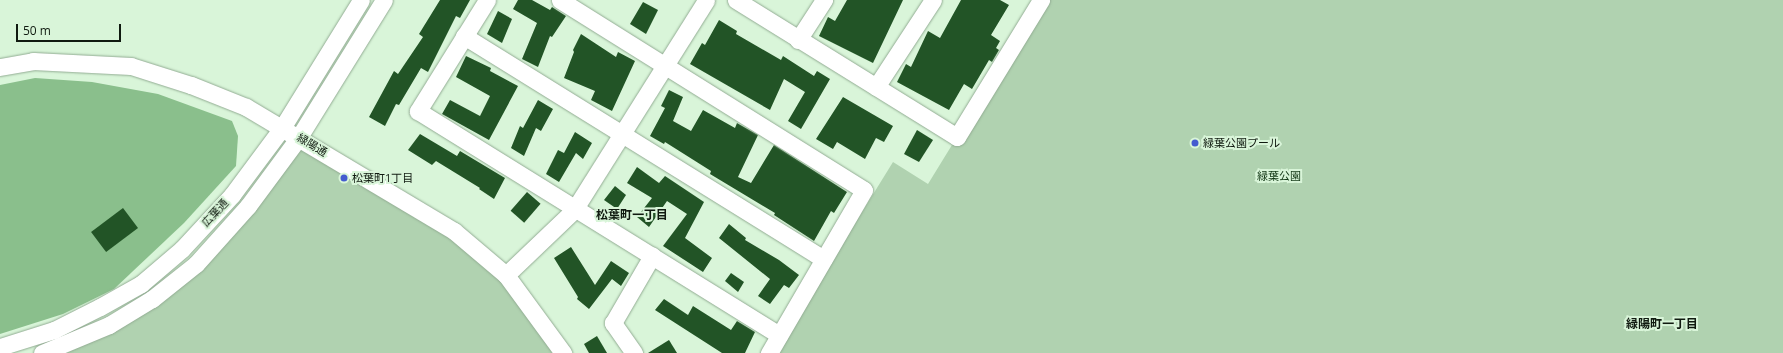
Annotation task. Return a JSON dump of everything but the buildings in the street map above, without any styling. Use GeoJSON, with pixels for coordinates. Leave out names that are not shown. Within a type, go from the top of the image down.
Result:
{"type":"FeatureCollection","features":[{"type":"Feature","properties":{"kind":"street","name":"広葉通"},"geometry":{"type":"LineString","coordinates":[[0,347],[54,330],[141,284],[182,249],[232,195],[282,128],[361,0]]}},
{"type":"Feature","properties":{"kind":"street","name":"広葉通"},"geometry":{"type":"LineString","coordinates":[[42,353],[109,325],[152,299],[196,264],[248,206],[299,137],[384,0]]}},
{"type":"Feature","properties":{"kind":"street"},"geometry":{"type":"LineString","coordinates":[[487,0],[418,111],[574,210],[652,256],[779,335]]}},
{"type":"Feature","properties":{"kind":"street"},"geometry":{"type":"LineString","coordinates":[[560,0],[864,190],[769,353]]}},
{"type":"Feature","properties":{"kind":"street"},"geometry":{"type":"LineString","coordinates":[[506,275],[574,210],[706,0]]}},
{"type":"Feature","properties":{"kind":"street"},"geometry":{"type":"LineString","coordinates":[[736,0],[798,40],[957,137],[1041,0]]}},
{"type":"Feature","properties":{"kind":"street"},"geometry":{"type":"LineString","coordinates":[[798,40],[824,0]]}},
{"type":"Feature","properties":{"kind":"street"},"geometry":{"type":"LineString","coordinates":[[876,87],[933,0]]}},
{"type":"Feature","properties":{"kind":"street"},"geometry":{"type":"LineString","coordinates":[[464,36],[823,259]]}},
{"type":"Feature","properties":{"kind":"street","name":"緑陽通"},"geometry":{"type":"LineString","coordinates":[[0,67],[33,61],[131,66],[190,85],[246,107],[299,137],[454,231],[506,275],[563,353]]}},
{"type":"Feature","properties":{"kind":"street"},"geometry":{"type":"LineString","coordinates":[[634,353],[614,323],[652,256]]}},
{"type":"Feature","properties":{"kind":"green space","name":"緑葉公園"},"geometry":{"type":"Polygon","coordinates":[[[1041,0],[1783,0],[1783,353],[775,353],[893,162],[928,184],[1041,0]]]}},
{"type":"Feature","properties":{"kind":"green space"},"geometry":{"type":"Polygon","coordinates":[[[35,78],[92,82],[158,94],[232,121],[238,136],[236,166],[184,223],[114,289],[63,314],[0,334],[0,85],[35,78]]]}},
{"type":"Feature","properties":{"kind":"green space"},"geometry":{"type":"Polygon","coordinates":[[[299,137],[506,275],[563,353],[42,353],[60,346],[196,264],[299,137]]]}},
{"type":"Feature","properties":{"kind":"place","name":"緑葉公園プール"},"geometry":{"type":"Point","coordinates":[1195,143]}},
{"type":"Feature","properties":{"kind":"place","name":"松葉町1丁目"},"geometry":{"type":"Point","coordinates":[344,178]}},
{"type":"Feature","properties":{"kind":"district","name":"松葉町一丁目"},"geometry":{"type":"Point","coordinates":[632,215]}},
{"type":"Feature","properties":{"kind":"district","name":"緑陽町一丁目"},"geometry":{"type":"Point","coordinates":[1662,324]}}]}
